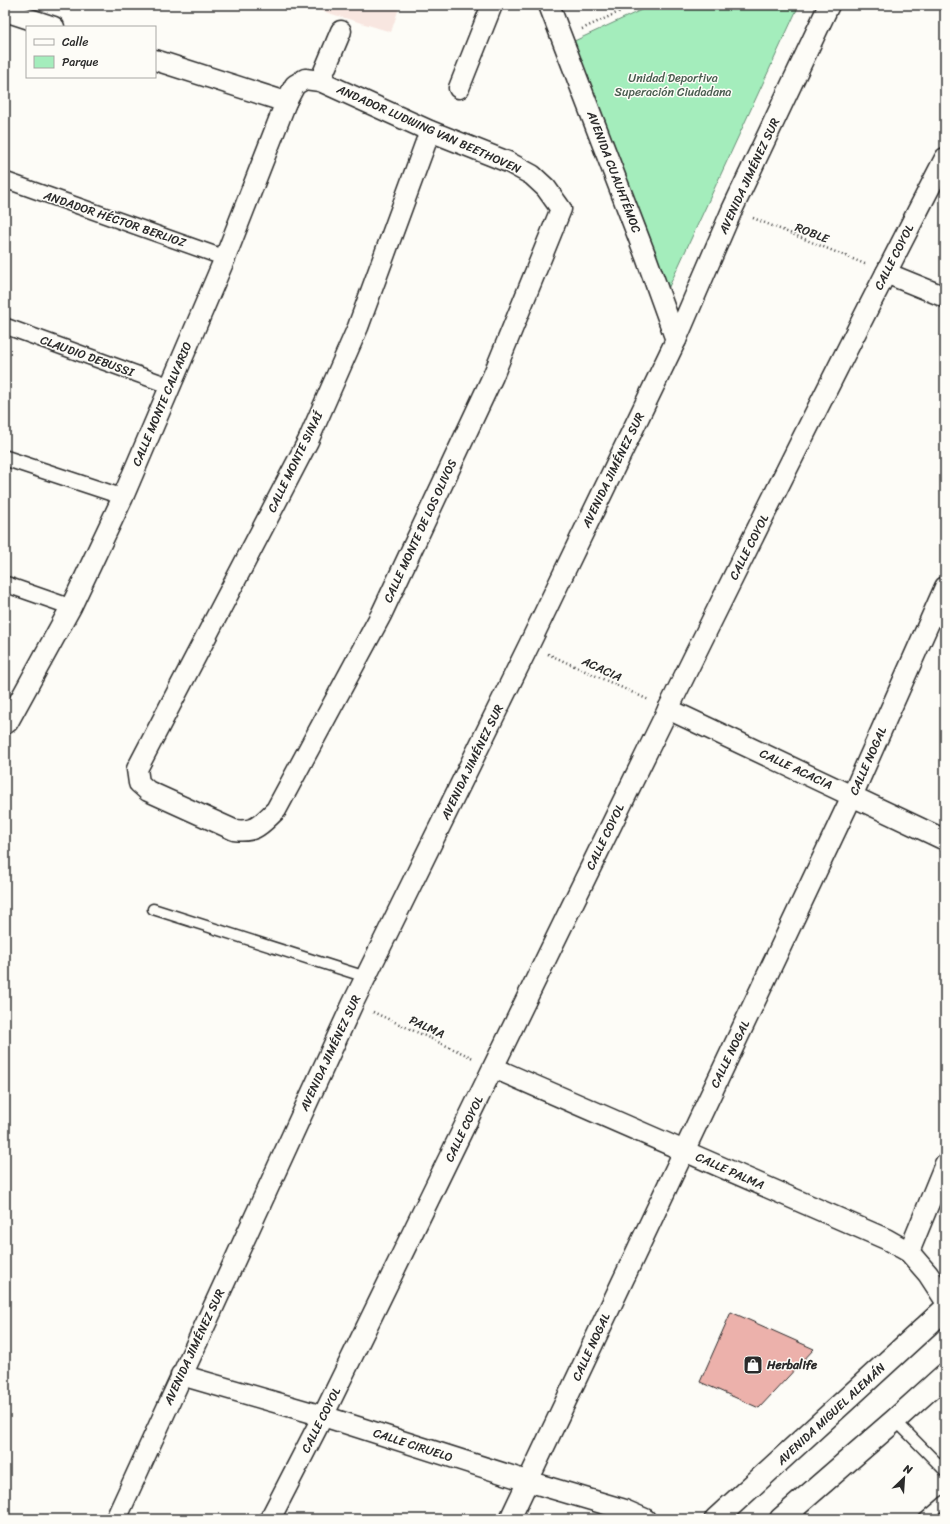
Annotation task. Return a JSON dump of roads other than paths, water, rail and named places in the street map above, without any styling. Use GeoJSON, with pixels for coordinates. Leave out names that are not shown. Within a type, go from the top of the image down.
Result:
{"type":"FeatureCollection","features":[{"type":"Feature","properties":{"kind":"main road","name":"AVENIDA MIGUEL ALEMÁN"},"geometry":{"type":"LineString","coordinates":[[716,1519],[945,1309]]}},
{"type":"Feature","properties":{"kind":"main road"},"geometry":{"type":"LineString","coordinates":[[792,1516],[945,1375]]}},
{"type":"Feature","properties":{"kind":"street"},"geometry":{"type":"LineString","coordinates":[[459,88],[492,5]]}},
{"type":"Feature","properties":{"kind":"street","name":"AVENIDA CUAUHTÉMOC"},"geometry":{"type":"LineString","coordinates":[[549,5],[646,257],[676,340]]}},
{"type":"Feature","properties":{"kind":"street","name":"AVENIDA JIMÉNEZ SUR"},"geometry":{"type":"LineString","coordinates":[[116,1519],[353,1003],[529,645],[676,340],[732,210],[829,5]]}},
{"type":"Feature","properties":{"kind":"street"},"geometry":{"type":"LineString","coordinates":[[5,11],[51,26]]}},
{"type":"Feature","properties":{"kind":"street"},"geometry":{"type":"LineString","coordinates":[[313,80],[341,31]]}},
{"type":"Feature","properties":{"kind":"street"},"geometry":{"type":"LineString","coordinates":[[156,60],[286,102]]}},
{"type":"Feature","properties":{"kind":"street","name":"CALLE MONTE CALVARIO"},"geometry":{"type":"LineString","coordinates":[[5,724],[8,722],[71,607],[123,497],[225,258],[286,102],[295,85],[313,80]]}},
{"type":"Feature","properties":{"kind":"street","name":"ANDADOR LUDWING VAN BEETHOVEN"},"geometry":{"type":"LineString","coordinates":[[313,80],[508,162],[532,175],[546,188],[561,209]]}},
{"type":"Feature","properties":{"kind":"street","name":"CALLE MONTE SINAÍ"},"geometry":{"type":"LineString","coordinates":[[246,832],[234,830],[148,791],[139,783],[137,769],[311,434],[358,327],[430,130]]}},
{"type":"Feature","properties":{"kind":"street","name":"CALLE COYOL"},"geometry":{"type":"LineString","coordinates":[[270,1519],[323,1416],[494,1068],[668,709],[886,272],[945,158]]}},
{"type":"Feature","properties":{"kind":"street","name":"ANDADOR HÉCTOR BERLIOZ"},"geometry":{"type":"LineString","coordinates":[[5,180],[225,258]]}},
{"type":"Feature","properties":{"kind":"street","name":"CALLE MONTE DE LOS OLIVOS"},"geometry":{"type":"LineString","coordinates":[[246,832],[259,827],[276,810],[381,615],[493,376],[561,209]]}},
{"type":"Feature","properties":{"kind":"street"},"geometry":{"type":"LineString","coordinates":[[886,272],[945,297]]}},
{"type":"Feature","properties":{"kind":"street","name":"CLAUDIO DEBUSSI"},"geometry":{"type":"LineString","coordinates":[[5,326],[170,386]]}},
{"type":"Feature","properties":{"kind":"street"},"geometry":{"type":"LineString","coordinates":[[5,458],[123,497]]}},
{"type":"Feature","properties":{"kind":"street"},"geometry":{"type":"LineString","coordinates":[[5,584],[71,607]]}},
{"type":"Feature","properties":{"kind":"street","name":"CALLE NOGAL"},"geometry":{"type":"LineString","coordinates":[[510,1519],[852,796],[945,587]]}},
{"type":"Feature","properties":{"kind":"street","name":"CALLE ACACIA"},"geometry":{"type":"LineString","coordinates":[[668,709],[945,840]]}},
{"type":"Feature","properties":{"kind":"street","name":"CALLE PALMA"},"geometry":{"type":"LineString","coordinates":[[494,1068],[886,1239],[909,1252],[928,1274],[945,1300]]}},
{"type":"Feature","properties":{"kind":"street"},"geometry":{"type":"LineString","coordinates":[[909,1252],[945,1164]]}},
{"type":"Feature","properties":{"kind":"street","name":"CALLE CIRUELO"},"geometry":{"type":"LineString","coordinates":[[181,1375],[323,1416],[527,1481],[622,1509],[645,1519]]}},
{"type":"Feature","properties":{"kind":"lane"},"geometry":{"type":"LineString","coordinates":[[153,910],[366,976]]}},
{"type":"Feature","properties":{"kind":"lane"},"geometry":{"type":"LineString","coordinates":[[895,1420],[945,1472]]}},
{"type":"Feature","properties":{"kind":"lane"},"geometry":{"type":"LineString","coordinates":[[924,1519],[945,1501]]}},
{"type":"Feature","properties":{"kind":"place","name":"Herbalife"},"geometry":{"type":"Point","coordinates":[753,1365]}},
{"type":"Feature","properties":{"kind":"park label","name":"Unidad Deportiva Superación Ciudadana"},"geometry":{"type":"Point","coordinates":[673,85]}}]}
